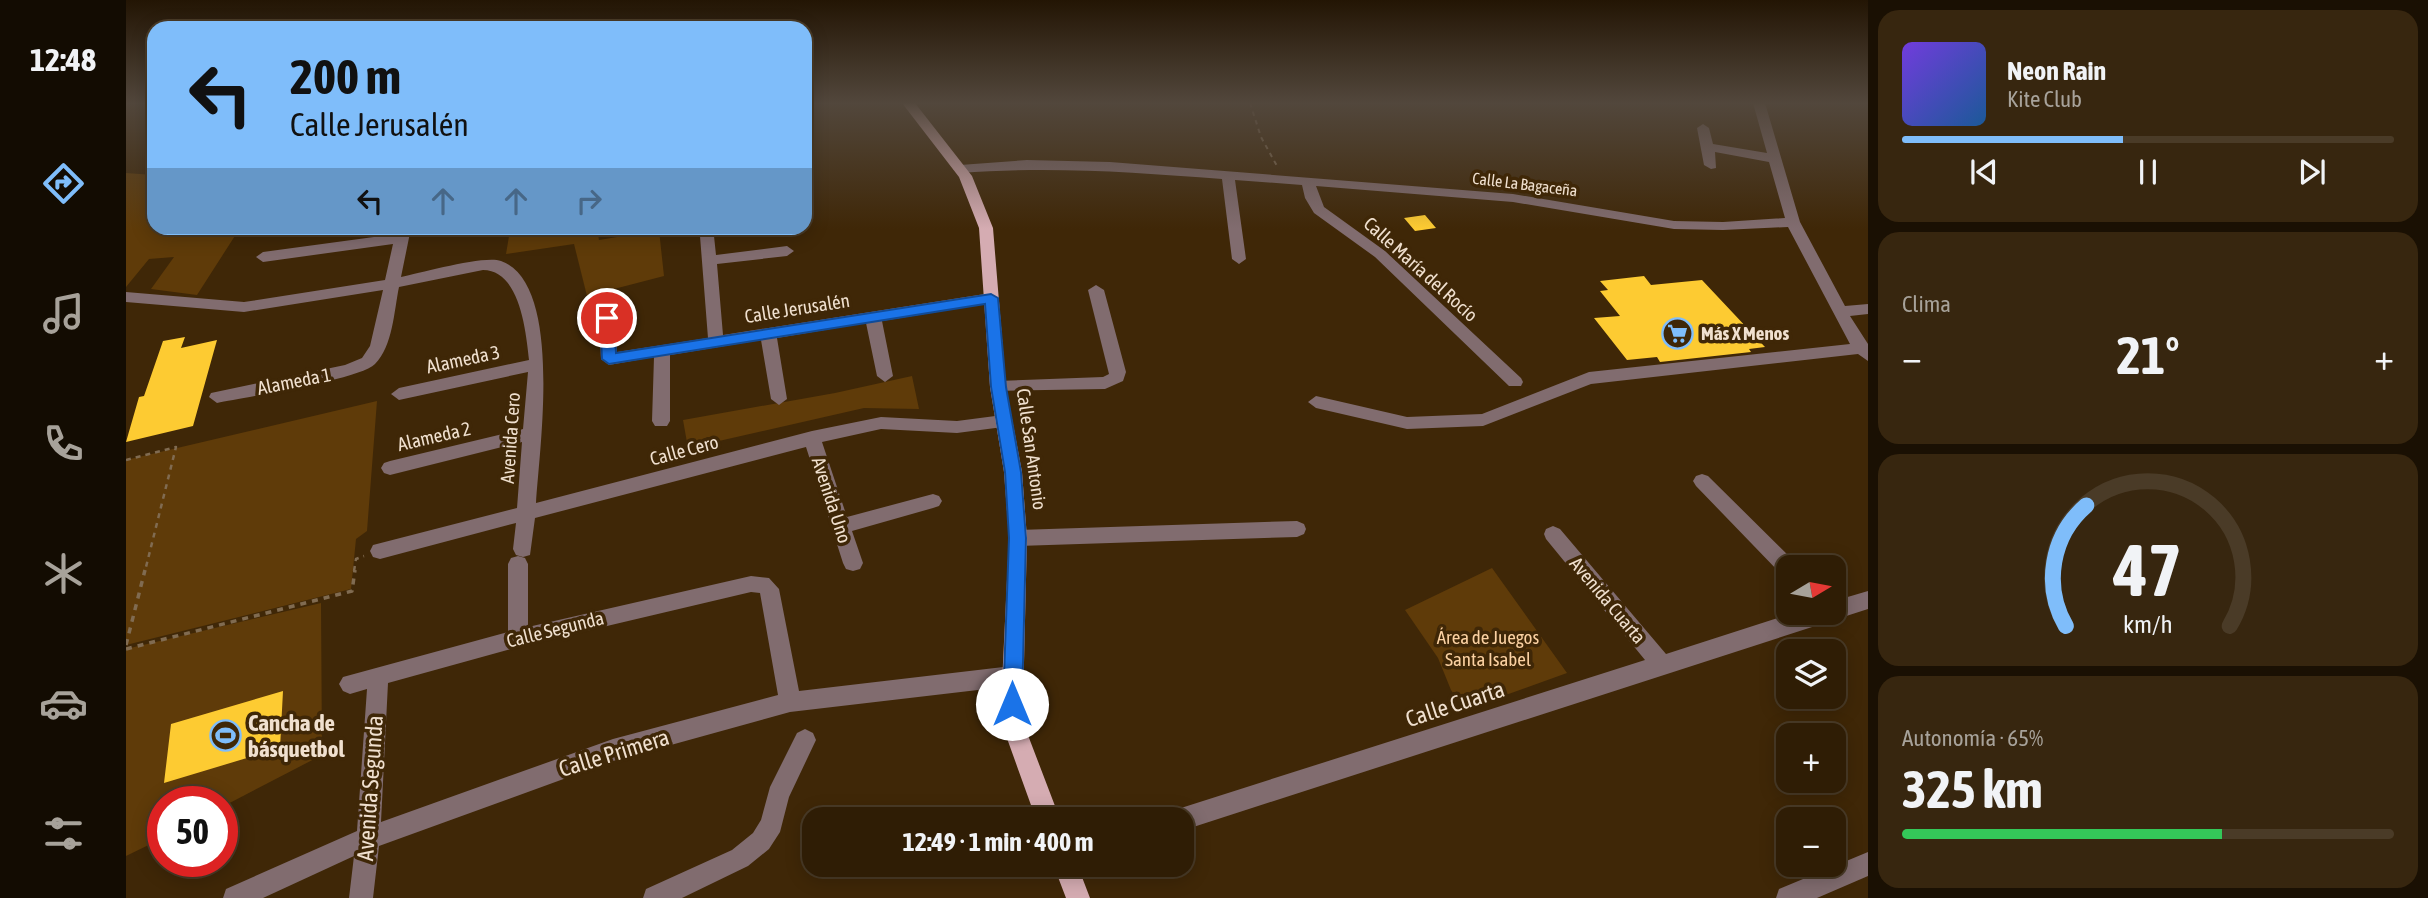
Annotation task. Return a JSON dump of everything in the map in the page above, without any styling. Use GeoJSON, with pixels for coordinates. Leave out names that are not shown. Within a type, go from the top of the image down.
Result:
{"type":"FeatureCollection","features":[{"type":"Feature","properties":{"kind":"main road","name":"Calle San Antonio"},"geometry":{"type":"LineString","coordinates":[[941,145],[960,169],[986,228],[998,387],[1013,472],[1018,538],[1012,676],[1015,730],[1044,807]]}},
{"type":"Feature","properties":{"kind":"main road"},"geometry":{"type":"LineString","coordinates":[[1070,877],[1078,898]]}},
{"type":"Feature","properties":{"kind":"street"},"geometry":{"type":"LineString","coordinates":[[1316,402],[1406,423],[1483,420],[1589,378],[1865,351],[1841,312],[1794,222],[1772,145]]}},
{"type":"Feature","properties":{"kind":"street"},"geometry":{"type":"LineString","coordinates":[[1710,165],[1707,147],[1777,159]]}},
{"type":"Feature","properties":{"kind":"street","name":"Calle La Bagaceña"},"geometry":{"type":"LineString","coordinates":[[960,169],[1063,164],[1513,198],[1674,225],[1723,226],[1794,222]]}},
{"type":"Feature","properties":{"kind":"street"},"geometry":{"type":"LineString","coordinates":[[1228,176],[1239,259]]}},
{"type":"Feature","properties":{"kind":"street","name":"Calle María del Rocío"},"geometry":{"type":"LineString","coordinates":[[1308,183],[1319,210],[1380,254],[1515,382]]}},
{"type":"Feature","properties":{"kind":"street"},"geometry":{"type":"LineString","coordinates":[[263,257],[391,235]]}},
{"type":"Feature","properties":{"kind":"street"},"geometry":{"type":"LineString","coordinates":[[126,297],[244,307],[391,284],[403,235]]}},
{"type":"Feature","properties":{"kind":"street"},"geometry":{"type":"LineString","coordinates":[[707,236],[716,342]]}},
{"type":"Feature","properties":{"kind":"street"},"geometry":{"type":"LineString","coordinates":[[710,260],[787,251]]}},
{"type":"Feature","properties":{"kind":"street","name":"Avenida Cero"},"geometry":{"type":"LineString","coordinates":[[391,284],[483,265],[497,265],[516,279],[534,331],[537,364],[526,514],[520,556],[517,638]]}},
{"type":"Feature","properties":{"kind":"street","name":"Alameda 1"},"geometry":{"type":"LineString","coordinates":[[217,397],[348,370],[368,362],[378,347],[391,284]]}},
{"type":"Feature","properties":{"kind":"street"},"geometry":{"type":"LineString","coordinates":[[998,387],[1105,383],[1117,377],[1118,372],[1096,290]]}},
{"type":"Feature","properties":{"kind":"street","name":"Calle Jerusalén"},"geometry":{"type":"LineString","coordinates":[[606,298],[609,359],[991,298]]}},
{"type":"Feature","properties":{"kind":"street"},"geometry":{"type":"LineString","coordinates":[[1841,312],[1868,309]]}},
{"type":"Feature","properties":{"kind":"street"},"geometry":{"type":"LineString","coordinates":[[873,317],[885,376]]}},
{"type":"Feature","properties":{"kind":"street"},"geometry":{"type":"LineString","coordinates":[[768,334],[779,399]]}},
{"type":"Feature","properties":{"kind":"street"},"geometry":{"type":"LineString","coordinates":[[661,421],[662,351]]}},
{"type":"Feature","properties":{"kind":"street","name":"Alameda 3"},"geometry":{"type":"LineString","coordinates":[[399,394],[537,364]]}},
{"type":"Feature","properties":{"kind":"street","name":"Calle Cero"},"geometry":{"type":"LineString","coordinates":[[380,551],[812,438],[881,423],[957,426],[1003,421]]}},
{"type":"Feature","properties":{"kind":"street","name":"Alameda 2"},"geometry":{"type":"LineString","coordinates":[[390,468],[530,434]]}},
{"type":"Feature","properties":{"kind":"street","name":"Avenida Uno"},"geometry":{"type":"LineString","coordinates":[[812,438],[853,563]]}},
{"type":"Feature","properties":{"kind":"street"},"geometry":{"type":"LineString","coordinates":[[1702,481],[1776,556]]}},
{"type":"Feature","properties":{"kind":"street"},"geometry":{"type":"LineString","coordinates":[[841,526],[933,501]]}},
{"type":"Feature","properties":{"kind":"street"},"geometry":{"type":"LineString","coordinates":[[1018,538],[1297,529]]}},
{"type":"Feature","properties":{"kind":"street","name":"Avenida Cuarta"},"geometry":{"type":"LineString","coordinates":[[1553,534],[1662,665]]}},
{"type":"Feature","properties":{"kind":"street","name":"Calle Segunda"},"geometry":{"type":"LineString","coordinates":[[350,684],[517,638],[751,583],[762,584],[769,589],[790,702]]}},
{"type":"Feature","properties":{"kind":"street"},"geometry":{"type":"LineString","coordinates":[[1846,606],[1868,600]]}},
{"type":"Feature","properties":{"kind":"street","name":"Calle Cuarta"},"geometry":{"type":"LineString","coordinates":[[1194,816],[1785,625]]}},
{"type":"Feature","properties":{"kind":"street","name":"Calle Primera"},"geometry":{"type":"LineString","coordinates":[[235,898],[368,838],[613,750],[790,702],[1012,676]]}},
{"type":"Feature","properties":{"kind":"street","name":"Avenida Segunda"},"geometry":{"type":"LineString","coordinates":[[361,898],[368,838],[378,677]]}},
{"type":"Feature","properties":{"kind":"street"},"geometry":{"type":"LineString","coordinates":[[655,898],[740,858],[761,841],[772,824],[778,795],[805,740]]}},
{"type":"Feature","properties":{"kind":"street"},"geometry":{"type":"LineString","coordinates":[[1788,898],[1868,864]]}},
{"type":"Feature","properties":{"kind":"path"},"geometry":{"type":"LineString","coordinates":[[1265,145],[1285,181]]}},
{"type":"Feature","properties":{"kind":"path"},"geometry":{"type":"LineString","coordinates":[[126,460],[176,447],[126,647],[352,591],[356,559],[380,551]]}},
{"type":"Feature","properties":{"kind":"green space"},"geometry":{"type":"Polygon","coordinates":[[[126,173],[147,174],[147,235],[236,235],[197,295],[151,289],[174,257],[149,259],[126,287],[126,173]]]}},
{"type":"Feature","properties":{"kind":"green space"},"geometry":{"type":"Polygon","coordinates":[[[509,235],[598,235],[599,240],[629,235],[660,235],[664,276],[587,296],[574,244],[506,254],[509,235]]]}},
{"type":"Feature","properties":{"kind":"green space"},"geometry":{"type":"Polygon","coordinates":[[[912,376],[919,409],[864,408],[688,448],[683,420],[835,393],[912,376]]]}},
{"type":"Feature","properties":{"kind":"green space"},"geometry":{"type":"Polygon","coordinates":[[[377,401],[367,531],[356,539],[351,589],[126,645],[126,460],[377,401]]]}},
{"type":"Feature","properties":{"kind":"green space","name":"Área de Juegos Santa Isabel"},"geometry":{"type":"Polygon","coordinates":[[[1492,568],[1567,673],[1464,710],[1451,690],[1438,658],[1405,610],[1492,568]]]}},
{"type":"Feature","properties":{"kind":"green space"},"geometry":{"type":"Polygon","coordinates":[[[321,603],[322,755],[238,799],[238,786],[147,786],[147,846],[126,856],[126,649],[321,603]]]}},
{"type":"Feature","properties":{"kind":"building"},"geometry":{"type":"Polygon","coordinates":[[[1425,215],[1436,228],[1415,231],[1404,218],[1425,215]]]}},
{"type":"Feature","properties":{"kind":"building","name":"Más X Menos"},"geometry":{"type":"Polygon","coordinates":[[[1644,276],[1651,285],[1702,280],[1765,347],[1749,349],[1751,352],[1660,362],[1657,357],[1627,360],[1594,318],[1620,316],[1600,291],[1608,290],[1600,281],[1644,276]]]}},
{"type":"Feature","properties":{"kind":"building"},"geometry":{"type":"Polygon","coordinates":[[[185,337],[181,348],[217,340],[193,426],[126,442],[139,397],[144,396],[163,341],[185,337]]]}},
{"type":"Feature","properties":{"kind":"building","name":"Cancha de básquetbol"},"geometry":{"type":"Polygon","coordinates":[[[283,691],[280,748],[164,783],[171,724],[283,691]]]}},
{"type":"Feature","properties":{"kind":"place","name":"Más X Menos"},"geometry":{"type":"Point","coordinates":[1678,333]}},
{"type":"Feature","properties":{"kind":"place","name":"Cancha de básquetbol"},"geometry":{"type":"Point","coordinates":[225,736]}},
{"type":"Feature","properties":{"kind":"route"},"geometry":{"type":"LineString","coordinates":[[607,318],[609,359],[991,298],[998,387],[1013,472],[1018,538],[1012,704]]}}]}
